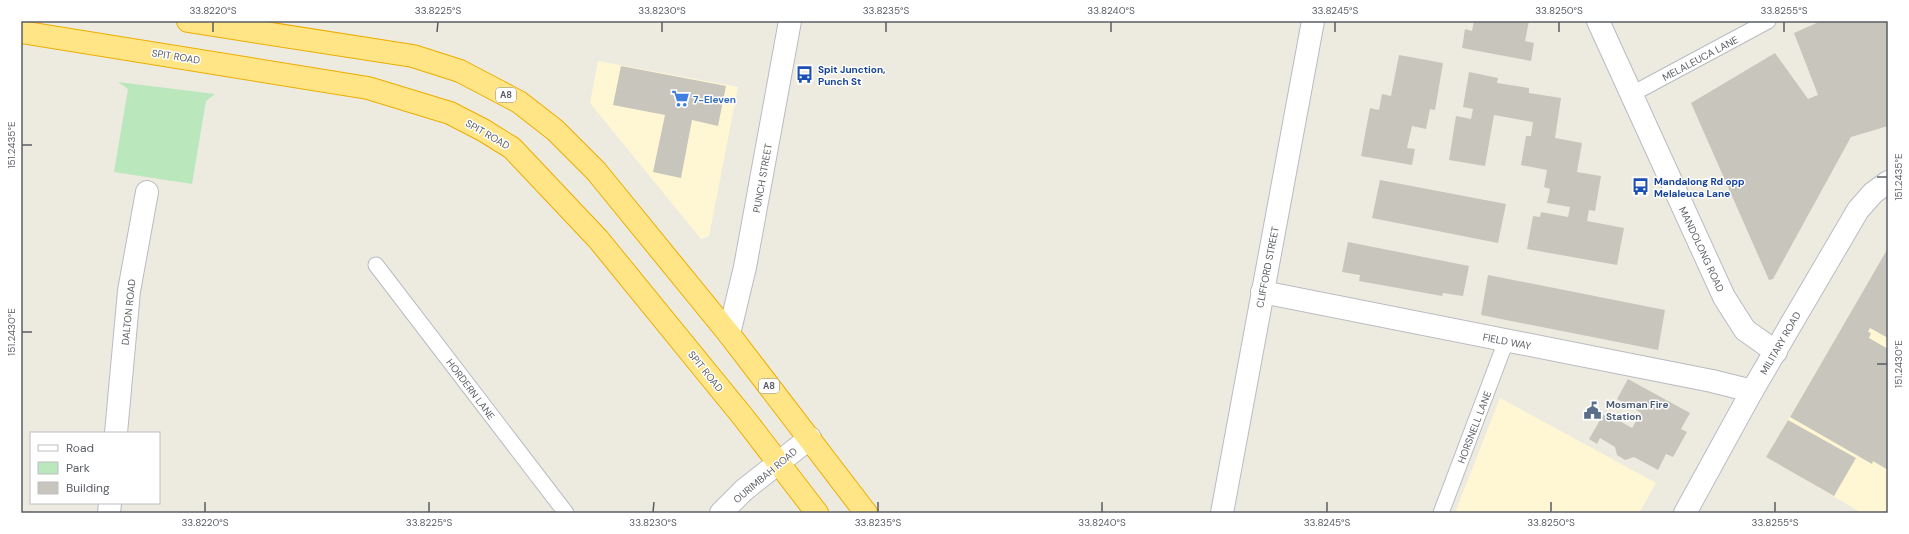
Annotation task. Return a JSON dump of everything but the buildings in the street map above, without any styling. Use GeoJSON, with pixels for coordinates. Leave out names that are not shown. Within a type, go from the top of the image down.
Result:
{"type":"FeatureCollection","features":[{"type":"Feature","properties":{"kind":"highway","name":"A8"},"geometry":{"type":"LineString","coordinates":[[188,21],[413,56],[460,71],[519,102],[555,130],[596,171],[729,334],[866,513]]}},
{"type":"Feature","properties":{"kind":"highway","name":"SPIT ROAD"},"geometry":{"type":"LineString","coordinates":[[21,32],[368,88],[450,113],[483,130],[512,148],[598,239],[744,418],[817,513]]}},
{"type":"Feature","properties":{"kind":"street","name":"PUNCH STREET"},"geometry":{"type":"LineString","coordinates":[[729,334],[745,267],[790,21]]}},
{"type":"Feature","properties":{"kind":"street","name":"CLIFFORD STREET"},"geometry":{"type":"LineString","coordinates":[[1222,513],[1313,21]]}},
{"type":"Feature","properties":{"kind":"street","name":"MANDOLONG ROAD"},"geometry":{"type":"LineString","coordinates":[[1598,21],[1724,297],[1745,330],[1776,352]]}},
{"type":"Feature","properties":{"kind":"street","name":"MILITARY ROAD"},"geometry":{"type":"LineString","coordinates":[[1684,513],[1752,391],[1858,210],[1873,193],[1888,182]]}},
{"type":"Feature","properties":{"kind":"street","name":"DALTON ROAD"},"geometry":{"type":"LineString","coordinates":[[116,432],[128,291],[147,192]]}},
{"type":"Feature","properties":{"kind":"street","name":"FIELD WAY"},"geometry":{"type":"LineString","coordinates":[[1262,292],[1712,381],[1752,391]]}},
{"type":"Feature","properties":{"kind":"street","name":"OURIMBAH ROAD"},"geometry":{"type":"LineString","coordinates":[[721,513],[744,490],[810,438]]}},
{"type":"Feature","properties":{"kind":"lane","name":"MELALEUCA LANE"},"geometry":{"type":"LineString","coordinates":[[1632,94],[1768,21]]}},
{"type":"Feature","properties":{"kind":"lane","name":"HORDERN LANE"},"geometry":{"type":"LineString","coordinates":[[376,265],[566,513]]}},
{"type":"Feature","properties":{"kind":"lane","name":"HORSNELL LANE"},"geometry":{"type":"LineString","coordinates":[[1441,513],[1506,341]]}},
{"type":"Feature","properties":{"kind":"shaded area","name":"7-Eleven"},"geometry":{"type":"Polygon","coordinates":[[[598,61],[738,87],[709,236],[701,239],[590,103],[598,61]]]}},
{"type":"Feature","properties":{"kind":"shaded area"},"geometry":{"type":"Polygon","coordinates":[[[1888,248],[1888,505],[1884,513],[1862,513],[1766,457],[1888,248]]]}},
{"type":"Feature","properties":{"kind":"shaded area"},"geometry":{"type":"Polygon","coordinates":[[[1500,398],[1656,483],[1639,513],[1455,513],[1500,398]]]}},
{"type":"Feature","properties":{"kind":"green space"},"geometry":{"type":"Polygon","coordinates":[[[118,82],[215,94],[206,101],[192,184],[114,172],[128,89],[118,82]]]}},
{"type":"Feature","properties":{"kind":"place","name":"Spit Junction, Punch St"},"geometry":{"type":"Point","coordinates":[805,75]}},
{"type":"Feature","properties":{"kind":"place","name":"7-Eleven"},"geometry":{"type":"Point","coordinates":[680,99]}},
{"type":"Feature","properties":{"kind":"place","name":"Mandalong Rd opp Melaleuca Lane"},"geometry":{"type":"Point","coordinates":[1641,187]}},
{"type":"Feature","properties":{"kind":"place","name":"Mosman Fire Station"},"geometry":{"type":"Point","coordinates":[1593,410]}}]}
